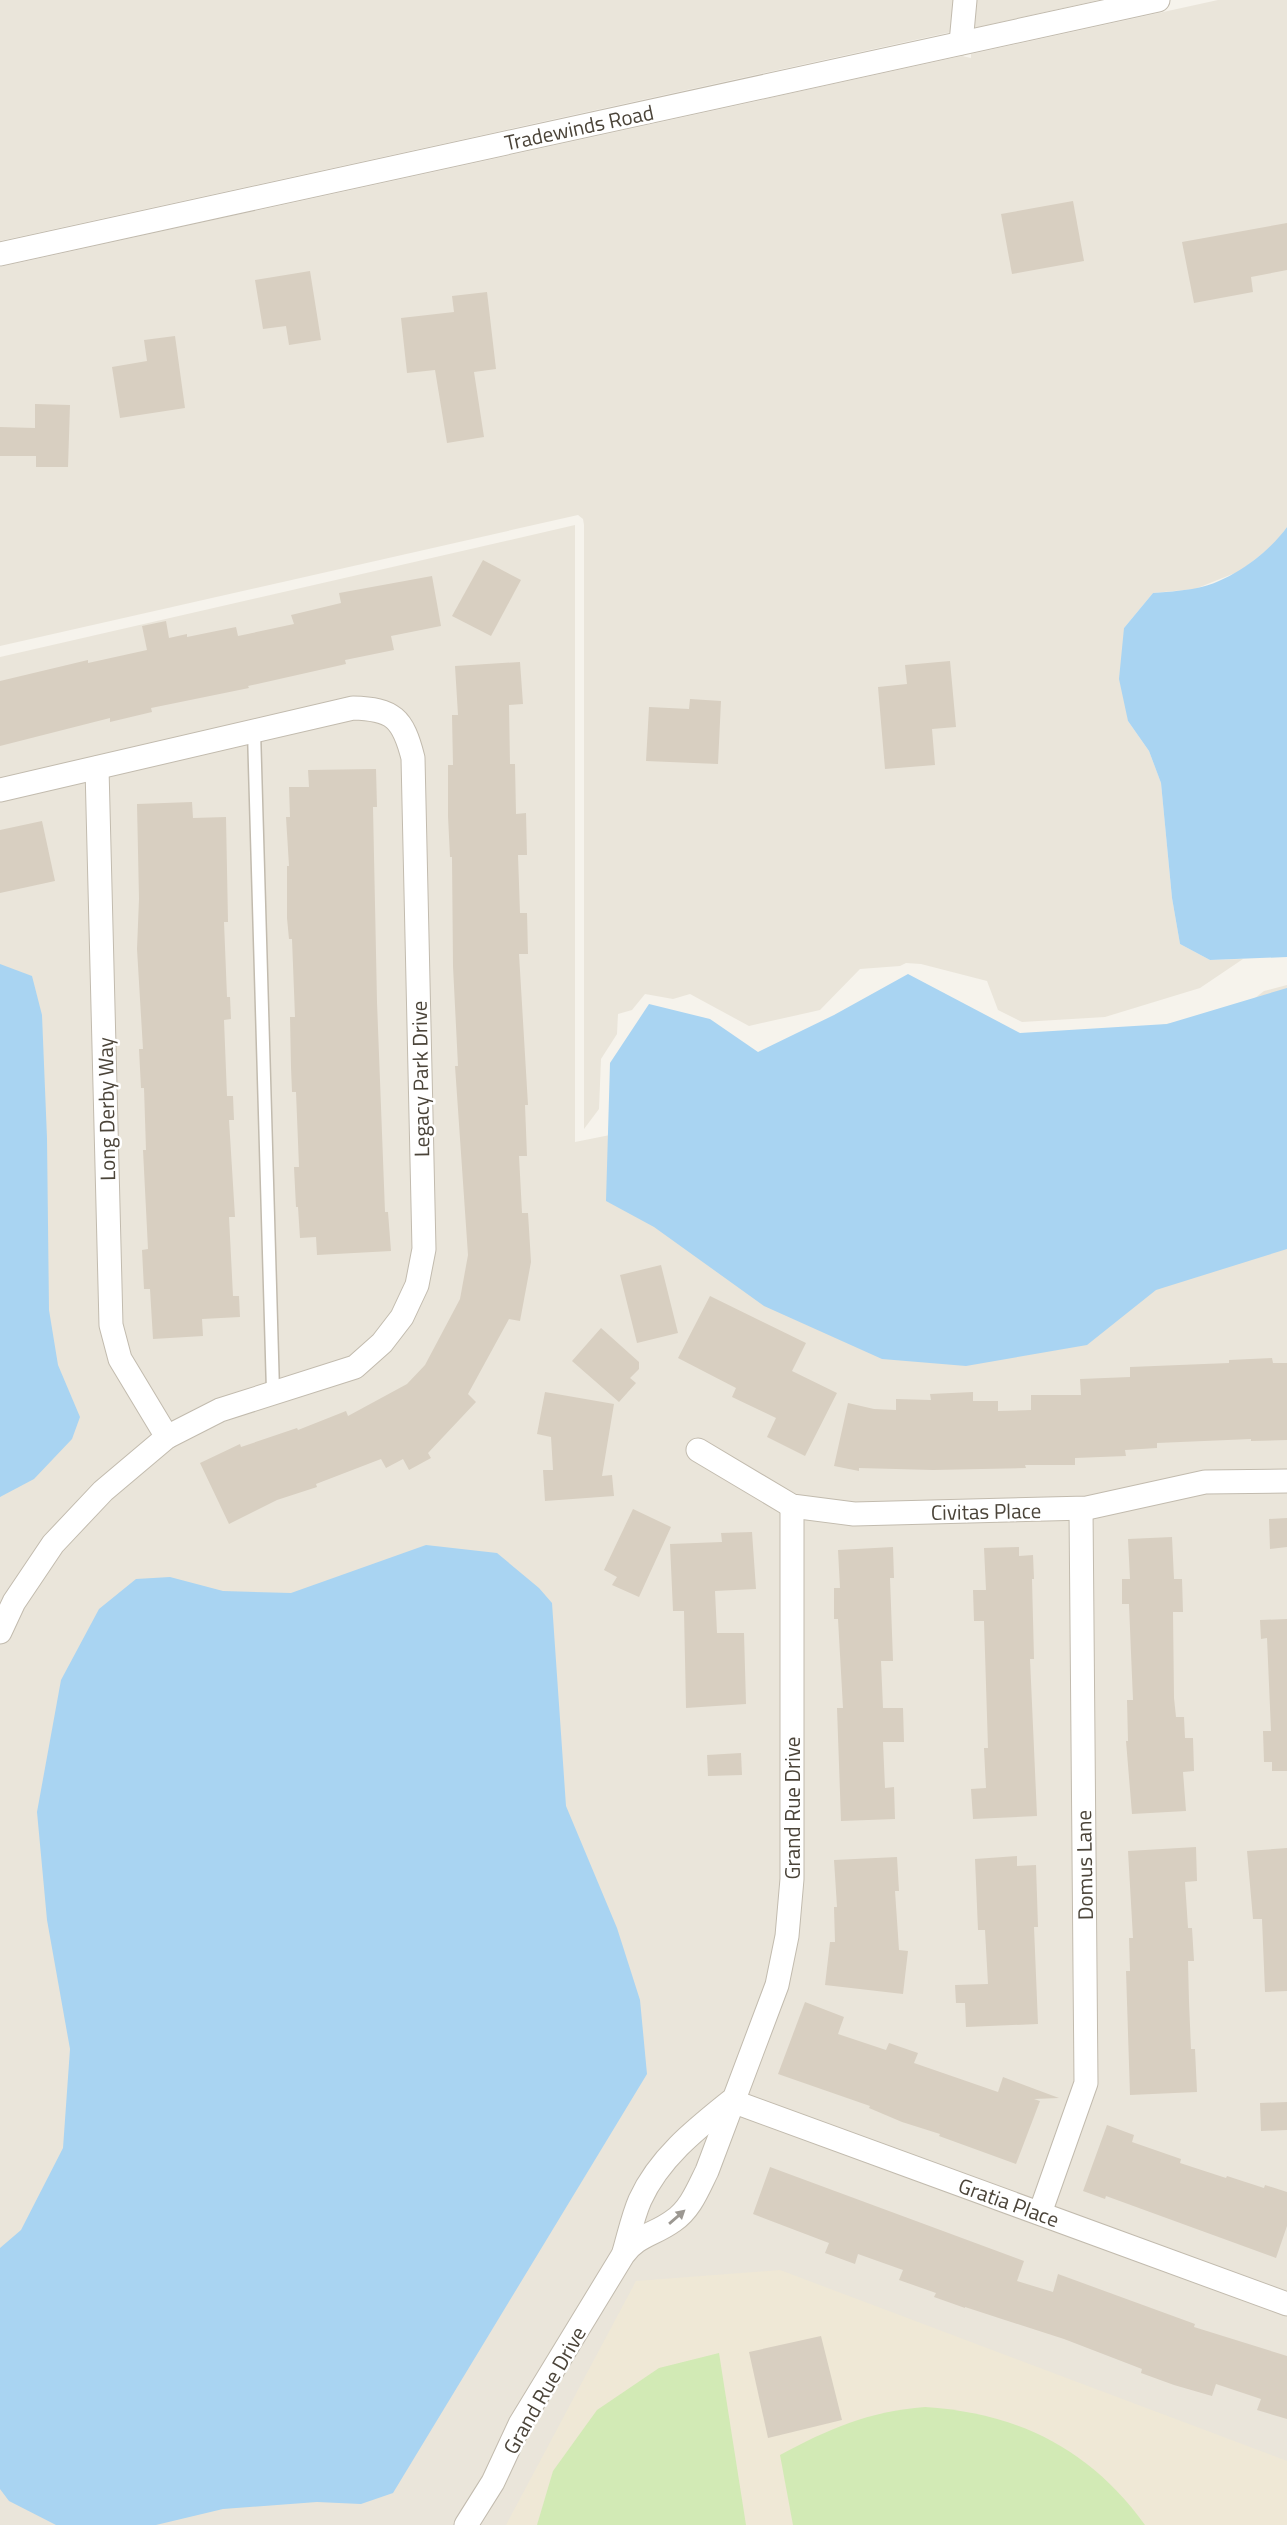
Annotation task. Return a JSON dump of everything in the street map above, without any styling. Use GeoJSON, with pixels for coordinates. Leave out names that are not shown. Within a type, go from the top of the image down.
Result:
{"type":"FeatureCollection","features":[{"type":"Feature","properties":{"kind":"street"},"geometry":{"type":"LineString","coordinates":[[961,43],[965,0]]}},
{"type":"Feature","properties":{"kind":"street","name":"Tradewinds Road"},"geometry":{"type":"LineString","coordinates":[[0,254],[1158,0]]}},
{"type":"Feature","properties":{"kind":"street","name":"Legacy Park Drive"},"geometry":{"type":"LineString","coordinates":[[0,790],[353,708],[378,708],[395,718],[407,735],[412,758],[424,1249],[417,1285],[402,1317],[382,1343],[355,1367],[220,1410],[167,1437],[103,1491],[52,1544],[14,1602],[0,1632]]}},
{"type":"Feature","properties":{"kind":"street","name":"Long Derby Way"},"geometry":{"type":"LineString","coordinates":[[97,768],[111,1325],[120,1359],[167,1437]]}},
{"type":"Feature","properties":{"kind":"street","name":"Civitas Place"},"geometry":{"type":"LineString","coordinates":[[698,1450],[792,1506],[854,1514],[1081,1508],[1205,1482],[1287,1481]]}},
{"type":"Feature","properties":{"kind":"street","name":"Grand Rue Drive"},"geometry":{"type":"LineString","coordinates":[[466,2525],[493,2482],[520,2424],[623,2255],[639,2238],[664,2227],[685,2211],[707,2171],[777,1985],[792,1879],[792,1506]]}},
{"type":"Feature","properties":{"kind":"street","name":"Domus Lane"},"geometry":{"type":"LineString","coordinates":[[1040,2213],[1086,2083],[1081,1508]]}},
{"type":"Feature","properties":{"kind":"street","name":"Grand Rue Drive"},"geometry":{"type":"LineString","coordinates":[[623,2255],[640,2201],[656,2174],[680,2144],[732,2101]]}},
{"type":"Feature","properties":{"kind":"street","name":"Gratia Place"},"geometry":{"type":"LineString","coordinates":[[732,2101],[1287,2304]]}},
{"type":"Feature","properties":{"kind":"lane"},"geometry":{"type":"LineString","coordinates":[[254,730],[273,1391]]}},
{"type":"Feature","properties":{"kind":"shaded area"},"geometry":{"type":"Polygon","coordinates":[[[0,0],[954,0],[951,32],[0,241],[0,0]]]}},
{"type":"Feature","properties":{"kind":"shaded area"},"geometry":{"type":"Polygon","coordinates":[[[977,0],[1099,0],[974,28],[977,0]]]}},
{"type":"Feature","properties":{"kind":"shaded area"},"geometry":{"type":"Polygon","coordinates":[[[1218,0],[1287,0],[1287,527],[1275,544],[1240,571],[1195,589],[1153,593],[1124,628],[1128,721],[1149,751],[1161,783],[1172,898],[1180,944],[1210,960],[1243,959],[1200,988],[1105,1017],[1022,1022],[998,1010],[987,981],[921,964],[906,963],[900,966],[860,969],[820,1010],[749,1026],[690,994],[673,999],[645,994],[632,1010],[618,1014],[617,1034],[601,1059],[599,1109],[584,1129],[583,519],[578,515],[0,646],[0,267],[962,56],[971,58],[971,54],[1218,0]]]}},
{"type":"Feature","properties":{"kind":"shaded area"},"geometry":{"type":"Polygon","coordinates":[[[575,525],[575,1142],[1241,1009],[1264,991],[1287,985],[1287,2525],[0,2525],[0,657],[575,525]]]}},
{"type":"Feature","properties":{"kind":"shaded area"},"geometry":{"type":"Polygon","coordinates":[[[780,2270],[1287,2461],[1287,2525],[506,2525],[636,2281],[780,2270]]]}},
{"type":"Feature","properties":{"kind":"green space"},"geometry":{"type":"Polygon","coordinates":[[[719,2353],[746,2525],[537,2525],[553,2471],[597,2410],[659,2368],[719,2353]]]}},
{"type":"Feature","properties":{"kind":"green space"},"geometry":{"type":"Polygon","coordinates":[[[925,2407],[991,2417],[1049,2440],[1100,2475],[1124,2498],[1145,2525],[793,2525],[780,2455],[815,2437],[868,2417],[925,2407]]]}},
{"type":"Feature","properties":{"kind":"water"},"geometry":{"type":"Polygon","coordinates":[[[1287,527],[1287,957],[1210,960],[1180,944],[1172,898],[1161,783],[1149,751],[1128,721],[1119,679],[1124,628],[1153,593],[1205,586],[1232,575],[1269,548],[1287,527]]]}},
{"type":"Feature","properties":{"kind":"water"},"geometry":{"type":"Polygon","coordinates":[[[0,964],[32,976],[42,1015],[49,1310],[58,1365],[80,1417],[72,1439],[34,1479],[0,1497],[0,964]]]}},
{"type":"Feature","properties":{"kind":"water"},"geometry":{"type":"Polygon","coordinates":[[[908,974],[1020,1033],[1167,1024],[1287,988],[1287,1249],[1156,1290],[1087,1345],[966,1366],[882,1359],[764,1306],[654,1227],[606,1201],[610,1063],[649,1004],[710,1019],[758,1052],[834,1015],[908,974]]]}},
{"type":"Feature","properties":{"kind":"water"},"geometry":{"type":"Polygon","coordinates":[[[426,1545],[497,1553],[539,1588],[552,1603],[566,1806],[617,1928],[640,2000],[647,2074],[393,2493],[361,2504],[317,2502],[223,2509],[156,2525],[56,2525],[9,2501],[0,2489],[0,2248],[21,2230],[63,2148],[70,2049],[47,1920],[37,1812],[61,1680],[99,1609],[136,1579],[170,1577],[223,1591],[291,1593],[426,1545]]]}},
{"type":"Feature","properties":{"kind":"building"},"geometry":{"type":"Polygon","coordinates":[[[1073,201],[1084,261],[1012,274],[1001,214],[1073,201]]]}},
{"type":"Feature","properties":{"kind":"building"},"geometry":{"type":"Polygon","coordinates":[[[1287,223],[1287,270],[1251,277],[1253,292],[1194,303],[1182,242],[1287,223]]]}},
{"type":"Feature","properties":{"kind":"building"},"geometry":{"type":"Polygon","coordinates":[[[310,271],[321,340],[289,345],[286,326],[263,329],[255,280],[310,271]]]}},
{"type":"Feature","properties":{"kind":"building"},"geometry":{"type":"Polygon","coordinates":[[[487,292],[496,369],[474,372],[484,437],[447,443],[435,370],[407,373],[401,318],[454,312],[452,296],[487,292]]]}},
{"type":"Feature","properties":{"kind":"building"},"geometry":{"type":"Polygon","coordinates":[[[175,336],[185,408],[120,418],[112,367],[147,361],[144,340],[175,336]]]}},
{"type":"Feature","properties":{"kind":"building"},"geometry":{"type":"Polygon","coordinates":[[[35,404],[70,405],[68,467],[36,467],[36,456],[0,456],[0,427],[35,428],[35,404]]]}},
{"type":"Feature","properties":{"kind":"building"},"geometry":{"type":"Polygon","coordinates":[[[483,560],[521,580],[491,636],[452,616],[483,560]]]}},
{"type":"Feature","properties":{"kind":"building"},"geometry":{"type":"Polygon","coordinates":[[[432,576],[441,626],[391,636],[394,650],[345,660],[346,664],[248,686],[249,688],[151,708],[152,712],[110,722],[110,718],[0,746],[0,681],[88,660],[88,663],[147,650],[142,626],[166,621],[169,638],[236,627],[238,636],[294,624],[291,615],[341,603],[339,593],[432,576]]]}},
{"type":"Feature","properties":{"kind":"building"},"geometry":{"type":"Polygon","coordinates":[[[950,661],[956,727],[932,729],[935,765],[885,769],[878,687],[907,684],[905,665],[950,661]]]}},
{"type":"Feature","properties":{"kind":"building"},"geometry":{"type":"Polygon","coordinates":[[[520,662],[523,704],[509,705],[510,764],[515,764],[516,814],[526,813],[527,855],[518,855],[520,913],[527,913],[528,954],[519,954],[528,1105],[525,1105],[527,1156],[519,1156],[522,1213],[528,1213],[531,1262],[520,1321],[509,1319],[468,1394],[476,1402],[428,1453],[431,1458],[409,1470],[403,1459],[386,1468],[381,1459],[316,1484],[317,1487],[277,1500],[229,1524],[200,1463],[240,1444],[241,1447],[297,1428],[298,1430],[346,1411],[348,1416],[407,1384],[425,1365],[460,1299],[468,1255],[455,1066],[458,1066],[453,966],[452,857],[448,816],[448,765],[453,765],[452,715],[458,715],[455,666],[520,662]]]}},
{"type":"Feature","properties":{"kind":"building"},"geometry":{"type":"Polygon","coordinates":[[[690,699],[721,701],[718,764],[646,761],[649,707],[689,709],[690,699]]]}},
{"type":"Feature","properties":{"kind":"building"},"geometry":{"type":"Polygon","coordinates":[[[376,769],[377,807],[373,807],[377,1002],[385,1212],[388,1212],[391,1251],[317,1255],[316,1237],[300,1238],[296,1207],[294,1167],[299,1167],[296,1092],[292,1092],[290,1017],[295,1017],[292,939],[289,939],[287,918],[289,866],[286,817],[290,817],[289,787],[309,787],[308,770],[376,769]]]}},
{"type":"Feature","properties":{"kind":"building"},"geometry":{"type":"Polygon","coordinates":[[[192,802],[193,818],[226,817],[228,922],[224,922],[227,997],[230,997],[231,1019],[224,1020],[227,1096],[233,1096],[234,1120],[229,1120],[235,1217],[229,1217],[233,1296],[239,1296],[240,1317],[202,1319],[203,1336],[153,1339],[150,1289],[144,1289],[142,1250],[148,1249],[143,1150],[146,1150],[144,1088],[141,1088],[139,1049],[143,1049],[137,949],[137,804],[192,802]]]}},
{"type":"Feature","properties":{"kind":"building"},"geometry":{"type":"Polygon","coordinates":[[[42,821],[55,881],[0,893],[0,830],[42,821]]]}},
{"type":"Feature","properties":{"kind":"building"},"geometry":{"type":"Polygon","coordinates":[[[661,1265],[678,1333],[637,1343],[620,1275],[661,1265]]]}},
{"type":"Feature","properties":{"kind":"building"},"geometry":{"type":"Polygon","coordinates":[[[710,1296],[806,1343],[792,1371],[837,1393],[805,1456],[767,1437],[776,1418],[732,1397],[736,1388],[678,1358],[710,1296]]]}},
{"type":"Feature","properties":{"kind":"building"},"geometry":{"type":"Polygon","coordinates":[[[601,1328],[639,1362],[639,1369],[630,1378],[636,1383],[619,1402],[572,1361],[601,1328]]]}},
{"type":"Feature","properties":{"kind":"building"},"geometry":{"type":"Polygon","coordinates":[[[1272,1358],[1273,1363],[1287,1363],[1287,1440],[1157,1443],[1157,1448],[1125,1450],[1126,1456],[1075,1458],[1075,1465],[1025,1465],[1026,1468],[859,1468],[859,1471],[834,1466],[848,1403],[874,1409],[896,1410],[896,1399],[931,1400],[930,1394],[973,1392],[973,1401],[998,1401],[998,1411],[1031,1410],[1031,1395],[1081,1395],[1080,1379],[1130,1377],[1130,1367],[1229,1363],[1229,1360],[1272,1358]]]}},
{"type":"Feature","properties":{"kind":"building"},"geometry":{"type":"Polygon","coordinates":[[[545,1392],[614,1404],[602,1476],[612,1475],[614,1496],[545,1501],[543,1470],[553,1470],[551,1437],[537,1434],[545,1392]]]}},
{"type":"Feature","properties":{"kind":"building"},"geometry":{"type":"Polygon","coordinates":[[[633,1509],[671,1527],[639,1597],[612,1585],[617,1577],[604,1570],[633,1509]]]}},
{"type":"Feature","properties":{"kind":"building"},"geometry":{"type":"Polygon","coordinates":[[[1287,1518],[1287,1547],[1270,1549],[1269,1519],[1287,1518]]]}},
{"type":"Feature","properties":{"kind":"building"},"geometry":{"type":"Polygon","coordinates":[[[752,1532],[756,1589],[715,1591],[717,1633],[744,1633],[746,1704],[686,1708],[684,1611],[673,1611],[670,1544],[722,1542],[721,1533],[752,1532]]]}},
{"type":"Feature","properties":{"kind":"building"},"geometry":{"type":"Polygon","coordinates":[[[1172,1537],[1174,1579],[1182,1579],[1183,1612],[1173,1612],[1174,1698],[1176,1717],[1184,1717],[1185,1738],[1193,1738],[1194,1771],[1183,1772],[1186,1811],[1132,1814],[1126,1741],[1127,1700],[1133,1700],[1129,1604],[1122,1604],[1122,1579],[1130,1579],[1128,1539],[1172,1537]]]}},
{"type":"Feature","properties":{"kind":"building"},"geometry":{"type":"Polygon","coordinates":[[[893,1547],[894,1578],[890,1578],[893,1661],[881,1661],[883,1708],[903,1708],[904,1742],[883,1742],[885,1788],[894,1787],[895,1819],[841,1821],[837,1708],[843,1708],[838,1619],[834,1619],[834,1588],[840,1588],[838,1550],[893,1547]]]}},
{"type":"Feature","properties":{"kind":"building"},"geometry":{"type":"Polygon","coordinates":[[[1019,1547],[1019,1556],[1033,1555],[1034,1659],[1030,1659],[1037,1816],[973,1819],[971,1789],[986,1788],[984,1748],[988,1748],[984,1621],[974,1621],[973,1590],[986,1590],[984,1548],[1019,1547]]]}},
{"type":"Feature","properties":{"kind":"building"},"geometry":{"type":"Polygon","coordinates":[[[1287,1619],[1287,1771],[1272,1771],[1272,1762],[1264,1762],[1263,1731],[1271,1731],[1267,1638],[1261,1639],[1260,1620],[1287,1619]]]}},
{"type":"Feature","properties":{"kind":"building"},"geometry":{"type":"Polygon","coordinates":[[[741,1753],[742,1775],[708,1776],[707,1755],[741,1753]]]}},
{"type":"Feature","properties":{"kind":"building"},"geometry":{"type":"Polygon","coordinates":[[[1196,1847],[1197,1881],[1185,1882],[1188,1928],[1192,1928],[1194,1961],[1188,1961],[1191,2049],[1195,2049],[1197,2092],[1130,2095],[1126,1971],[1130,1971],[1129,1938],[1133,1938],[1128,1851],[1196,1847]]]}},
{"type":"Feature","properties":{"kind":"building"},"geometry":{"type":"Polygon","coordinates":[[[1287,1848],[1287,1991],[1265,1992],[1262,1919],[1253,1919],[1247,1851],[1287,1848]]]}},
{"type":"Feature","properties":{"kind":"building"},"geometry":{"type":"Polygon","coordinates":[[[1017,1856],[1017,1866],[1036,1865],[1038,1927],[1034,1927],[1038,2024],[966,2027],[965,2003],[956,2003],[955,1985],[988,1984],[985,1930],[978,1930],[975,1859],[1017,1856]]]}},
{"type":"Feature","properties":{"kind":"building"},"geometry":{"type":"Polygon","coordinates":[[[897,1857],[899,1891],[895,1891],[899,1950],[908,1951],[903,1994],[825,1985],[830,1942],[835,1942],[834,1907],[837,1907],[834,1860],[897,1857]]]}},
{"type":"Feature","properties":{"kind":"building"},"geometry":{"type":"Polygon","coordinates":[[[805,2002],[844,2017],[838,2034],[886,2050],[889,2043],[918,2053],[914,2063],[998,2092],[1003,2077],[1059,2098],[1034,2099],[1040,2101],[1016,2164],[939,2136],[940,2134],[869,2108],[870,2106],[778,2074],[805,2002]]]}},
{"type":"Feature","properties":{"kind":"building"},"geometry":{"type":"Polygon","coordinates":[[[1287,2102],[1287,2130],[1261,2131],[1260,2103],[1287,2102]]]}},
{"type":"Feature","properties":{"kind":"building"},"geometry":{"type":"Polygon","coordinates":[[[1107,2125],[1134,2135],[1132,2142],[1181,2159],[1180,2163],[1226,2178],[1227,2176],[1287,2192],[1287,2226],[1276,2258],[1106,2196],[1105,2199],[1083,2191],[1107,2125]]]}},
{"type":"Feature","properties":{"kind":"building"},"geometry":{"type":"Polygon","coordinates":[[[770,2167],[1024,2261],[1017,2281],[1053,2292],[1058,2274],[1195,2324],[1194,2327],[1287,2356],[1287,2419],[1257,2410],[1261,2399],[1216,2384],[1212,2396],[1174,2385],[1141,2373],[1142,2369],[1064,2339],[934,2297],[936,2293],[899,2280],[903,2270],[858,2254],[855,2264],[825,2253],[829,2243],[753,2214],[770,2167]]]}},
{"type":"Feature","properties":{"kind":"building"},"geometry":{"type":"Polygon","coordinates":[[[821,2336],[842,2420],[768,2438],[749,2352],[821,2336]]]}}]}
